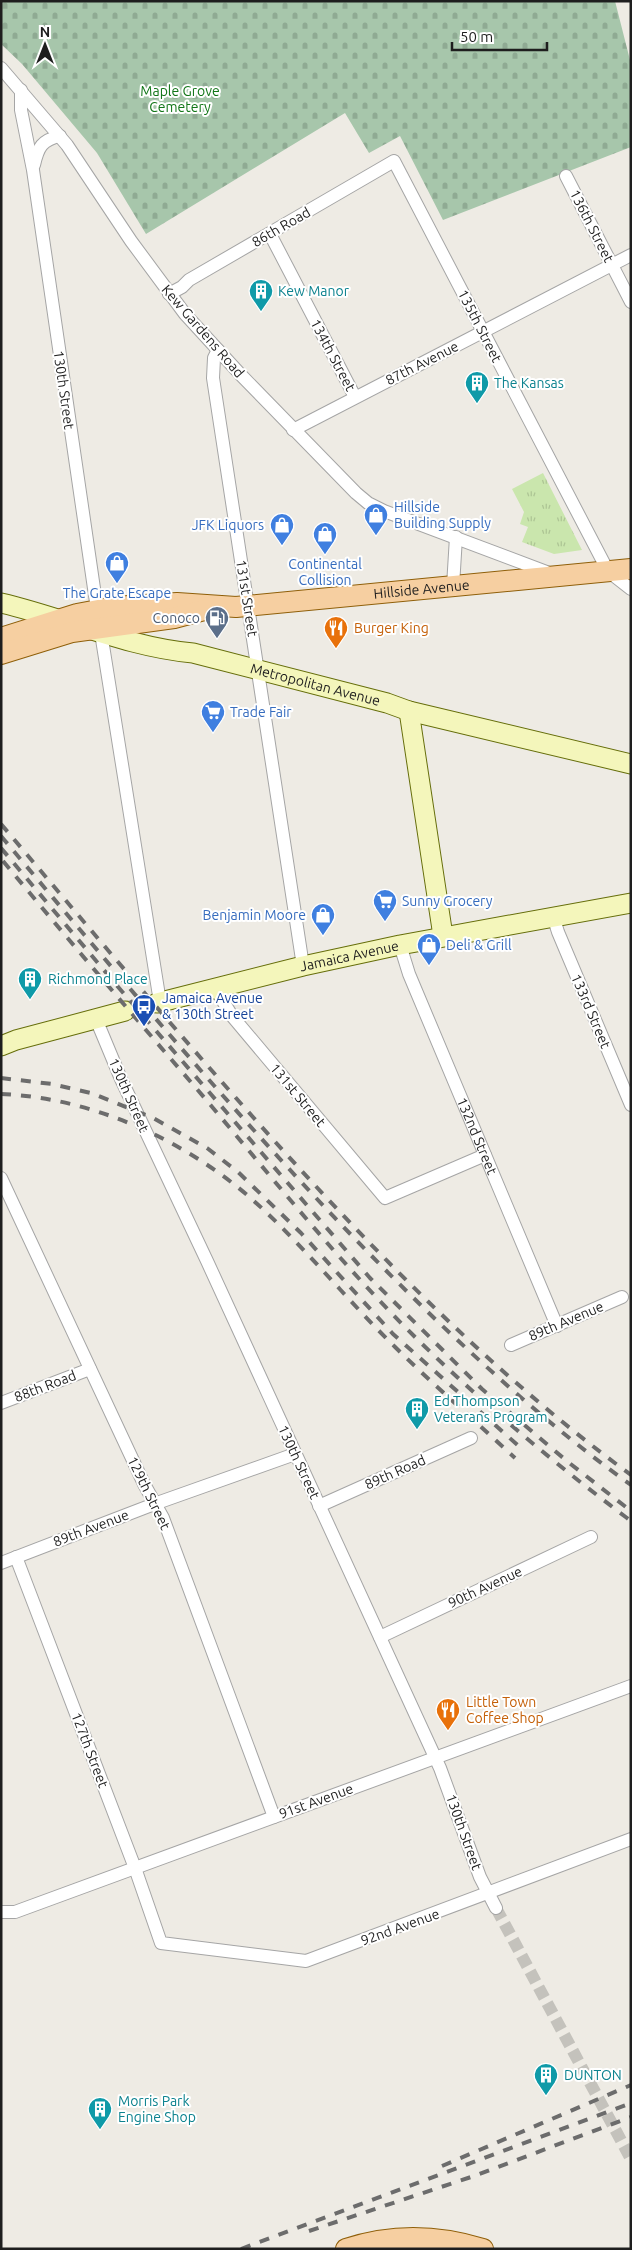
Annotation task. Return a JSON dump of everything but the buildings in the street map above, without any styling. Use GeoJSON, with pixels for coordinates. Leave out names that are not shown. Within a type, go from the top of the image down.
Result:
{"type":"FeatureCollection","features":[{"type":"Feature","properties":{"kind":"main road","name":"Hillside Avenue"},"geometry":{"type":"LineString","coordinates":[[1,638],[97,609],[177,603],[213,607],[248,605],[631,569]]}},
{"type":"Feature","properties":{"kind":"main road","name":"Metropolitan Avenue"},"geometry":{"type":"LineString","coordinates":[[1,603],[128,642],[174,652],[193,653],[387,703],[409,711],[631,764]]}},
{"type":"Feature","properties":{"kind":"main road","name":"Hillside Avenue"},"geometry":{"type":"LineString","coordinates":[[1,654],[63,634],[174,618],[213,607]]}},
{"type":"Feature","properties":{"kind":"main road"},"geometry":{"type":"LineString","coordinates":[[155,621],[155,633],[159,640],[179,646],[193,653]]}},
{"type":"Feature","properties":{"kind":"main road"},"geometry":{"type":"LineString","coordinates":[[409,711],[443,936]]}},
{"type":"Feature","properties":{"kind":"main road","name":"Jamaica Avenue"},"geometry":{"type":"LineString","coordinates":[[158,1002],[303,966],[400,945],[631,903]]}},
{"type":"Feature","properties":{"kind":"main road"},"geometry":{"type":"LineString","coordinates":[[1,1046],[16,1040],[125,1011]]}},
{"type":"Feature","properties":{"kind":"main road"},"geometry":{"type":"LineString","coordinates":[[346,2249],[381,2240],[409,2238],[440,2239],[483,2249]]}},
{"type":"Feature","properties":{"kind":"street","name":"Kew Gardens Road"},"geometry":{"type":"LineString","coordinates":[[1,68],[60,136],[169,294],[218,350],[346,483],[368,503],[384,511],[558,576]]}},
{"type":"Feature","properties":{"kind":"street","name":"130th Street"},"geometry":{"type":"LineString","coordinates":[[21,90],[21,110],[33,170],[97,609]]}},
{"type":"Feature","properties":{"kind":"street","name":"130th Street"},"geometry":{"type":"LineString","coordinates":[[33,170],[39,146],[46,140],[60,136]]}},
{"type":"Feature","properties":{"kind":"street","name":"86th Road"},"geometry":{"type":"LineString","coordinates":[[169,294],[182,287],[189,280],[394,160]]}},
{"type":"Feature","properties":{"kind":"street","name":"135th Street"},"geometry":{"type":"LineString","coordinates":[[394,160],[608,571]]}},
{"type":"Feature","properties":{"kind":"street","name":"136th Street"},"geometry":{"type":"LineString","coordinates":[[566,176],[631,302]]}},
{"type":"Feature","properties":{"kind":"street","name":"134th Street"},"geometry":{"type":"LineString","coordinates":[[270,234],[355,397]]}},
{"type":"Feature","properties":{"kind":"street","name":"87th Avenue"},"geometry":{"type":"LineString","coordinates":[[293,430],[482,331],[631,256]]}},
{"type":"Feature","properties":{"kind":"street","name":"131st Street"},"geometry":{"type":"LineString","coordinates":[[218,350],[213,364],[213,378],[303,966]]}},
{"type":"Feature","properties":{"kind":"street"},"geometry":{"type":"LineString","coordinates":[[453,586],[456,537]]}},
{"type":"Feature","properties":{"kind":"street"},"geometry":{"type":"LineString","coordinates":[[608,571],[631,589]]}},
{"type":"Feature","properties":{"kind":"street"},"geometry":{"type":"LineString","coordinates":[[94,631],[158,1002]]}},
{"type":"Feature","properties":{"kind":"street","name":"133rd Street"},"geometry":{"type":"LineString","coordinates":[[553,916],[631,1105]]}},
{"type":"Feature","properties":{"kind":"street","name":"132nd Street"},"geometry":{"type":"LineString","coordinates":[[400,945],[409,974],[557,1326]]}},
{"type":"Feature","properties":{"kind":"street","name":"131st Street"},"geometry":{"type":"LineString","coordinates":[[215,988],[232,1016],[385,1198],[485,1155]]}},
{"type":"Feature","properties":{"kind":"street","name":"130th Street"},"geometry":{"type":"LineString","coordinates":[[96,1019],[125,1087],[207,1261],[434,1757],[496,1908]]}},
{"type":"Feature","properties":{"kind":"street","name":"129th Street"},"geometry":{"type":"LineString","coordinates":[[1,1178],[6,1204],[90,1369],[144,1484],[156,1503],[274,1817]]}},
{"type":"Feature","properties":{"kind":"street","name":"89th Avenue"},"geometry":{"type":"LineString","coordinates":[[511,1345],[622,1297]]}},
{"type":"Feature","properties":{"kind":"street","name":"88th Road"},"geometry":{"type":"LineString","coordinates":[[1,1402],[90,1369]]}},
{"type":"Feature","properties":{"kind":"street","name":"89th Road"},"geometry":{"type":"LineString","coordinates":[[319,1506],[471,1438]]}},
{"type":"Feature","properties":{"kind":"street","name":"89th Avenue"},"geometry":{"type":"LineString","coordinates":[[1,1563],[156,1503],[295,1454]]}},
{"type":"Feature","properties":{"kind":"street","name":"90th Avenue"},"geometry":{"type":"LineString","coordinates":[[380,1637],[591,1537]]}},
{"type":"Feature","properties":{"kind":"street","name":"127th Street"},"geometry":{"type":"LineString","coordinates":[[16,1557],[135,1868],[161,1943]]}},
{"type":"Feature","properties":{"kind":"street","name":"91st Avenue"},"geometry":{"type":"LineString","coordinates":[[1,1912],[15,1912],[631,1686]]}},
{"type":"Feature","properties":{"kind":"street","name":"92nd Avenue"},"geometry":{"type":"LineString","coordinates":[[161,1943],[306,1961],[489,1894],[631,1839]]}},
{"type":"Feature","properties":{"kind":"green space","name":"Maple Grove Cemetery"},"geometry":{"type":"Polygon","coordinates":[[[1,1],[615,1],[631,64],[631,147],[443,220],[400,136],[369,153],[345,113],[146,234],[97,153],[22,64],[1,44],[1,1]]]}},
{"type":"Feature","properties":{"kind":"green space"},"geometry":{"type":"Polygon","coordinates":[[[543,473],[582,550],[554,554],[522,542],[528,527],[520,524],[524,512],[512,489],[543,473]]]}},
{"type":"Feature","properties":{"kind":"tunnel"},"geometry":{"type":"LineString","coordinates":[[125,1011],[157,1003]]}},
{"type":"Feature","properties":{"kind":"tunnel"},"geometry":{"type":"LineString","coordinates":[[496,1908],[631,2159]]}},
{"type":"Feature","properties":{"kind":"railway"},"geometry":{"type":"LineString","coordinates":[[1,824],[221,1081],[316,1187],[365,1238],[415,1289],[520,1386],[631,1475]]}},
{"type":"Feature","properties":{"kind":"railway"},"geometry":{"type":"LineString","coordinates":[[1,836],[211,1082],[320,1202],[376,1260],[433,1317],[505,1383],[579,1446],[631,1485]]}},
{"type":"Feature","properties":{"kind":"railway"},"geometry":{"type":"LineString","coordinates":[[1,848],[119,988],[370,1278],[482,1389],[568,1462],[631,1511]]}},
{"type":"Feature","properties":{"kind":"railway"},"geometry":{"type":"LineString","coordinates":[[3,861],[303,1215],[385,1307],[493,1409],[547,1455],[631,1521]]}},
{"type":"Feature","properties":{"kind":"railway"},"geometry":{"type":"LineString","coordinates":[[1,1078],[52,1084],[91,1093],[153,1118],[207,1148],[238,1172],[301,1233],[393,1334],[522,1449]]}},
{"type":"Feature","properties":{"kind":"railway"},"geometry":{"type":"LineString","coordinates":[[1,1094],[38,1098],[74,1105],[110,1116],[145,1130],[179,1147],[211,1167],[268,1214],[388,1340],[515,1458]]}},
{"type":"Feature","properties":{"kind":"railway"},"geometry":{"type":"LineString","coordinates":[[442,2166],[631,2085]]}},
{"type":"Feature","properties":{"kind":"railway"},"geometry":{"type":"LineString","coordinates":[[241,2249],[631,2103]]}},
{"type":"Feature","properties":{"kind":"railway"},"geometry":{"type":"LineString","coordinates":[[309,2231],[474,2176],[631,2117]]}},
{"type":"Feature","properties":{"kind":"place","name":"Kew Manor"},"geometry":{"type":"Point","coordinates":[261,312]}},
{"type":"Feature","properties":{"kind":"place","name":"The Kansas"},"geometry":{"type":"Point","coordinates":[477,404]}},
{"type":"Feature","properties":{"kind":"place","name":"Hillside Building Supply"},"geometry":{"type":"Point","coordinates":[376,536]}},
{"type":"Feature","properties":{"kind":"place","name":"JFK Liquors"},"geometry":{"type":"Point","coordinates":[282,546]}},
{"type":"Feature","properties":{"kind":"place","name":"Continental Collision"},"geometry":{"type":"Point","coordinates":[325,555]}},
{"type":"Feature","properties":{"kind":"place","name":"The Grate Escape"},"geometry":{"type":"Point","coordinates":[117,584]}},
{"type":"Feature","properties":{"kind":"place","name":"Conoco"},"geometry":{"type":"Point","coordinates":[217,639]}},
{"type":"Feature","properties":{"kind":"place","name":"Burger King"},"geometry":{"type":"Point","coordinates":[336,649]}},
{"type":"Feature","properties":{"kind":"place","name":"Trade Fair"},"geometry":{"type":"Point","coordinates":[213,733]}},
{"type":"Feature","properties":{"kind":"place","name":"Sunny Grocery"},"geometry":{"type":"Point","coordinates":[385,922]}},
{"type":"Feature","properties":{"kind":"place","name":"Benjamin Moore"},"geometry":{"type":"Point","coordinates":[323,936]}},
{"type":"Feature","properties":{"kind":"place","name":"Deli & Grill"},"geometry":{"type":"Point","coordinates":[429,966]}},
{"type":"Feature","properties":{"kind":"place","name":"Richmond Place"},"geometry":{"type":"Point","coordinates":[30,1000]}},
{"type":"Feature","properties":{"kind":"place","name":"Jamaica Avenue & 130th Street"},"geometry":{"type":"Point","coordinates":[144,1027]}},
{"type":"Feature","properties":{"kind":"place","name":"Ed Thompson Veterans Program"},"geometry":{"type":"Point","coordinates":[417,1430]}},
{"type":"Feature","properties":{"kind":"place","name":"Little Town Coffee Shop"},"geometry":{"type":"Point","coordinates":[448,1731]}},
{"type":"Feature","properties":{"kind":"place","name":"DUNTON"},"geometry":{"type":"Point","coordinates":[546,2096]}},
{"type":"Feature","properties":{"kind":"place","name":"Morris Park Engine Shop"},"geometry":{"type":"Point","coordinates":[100,2130]}}]}
